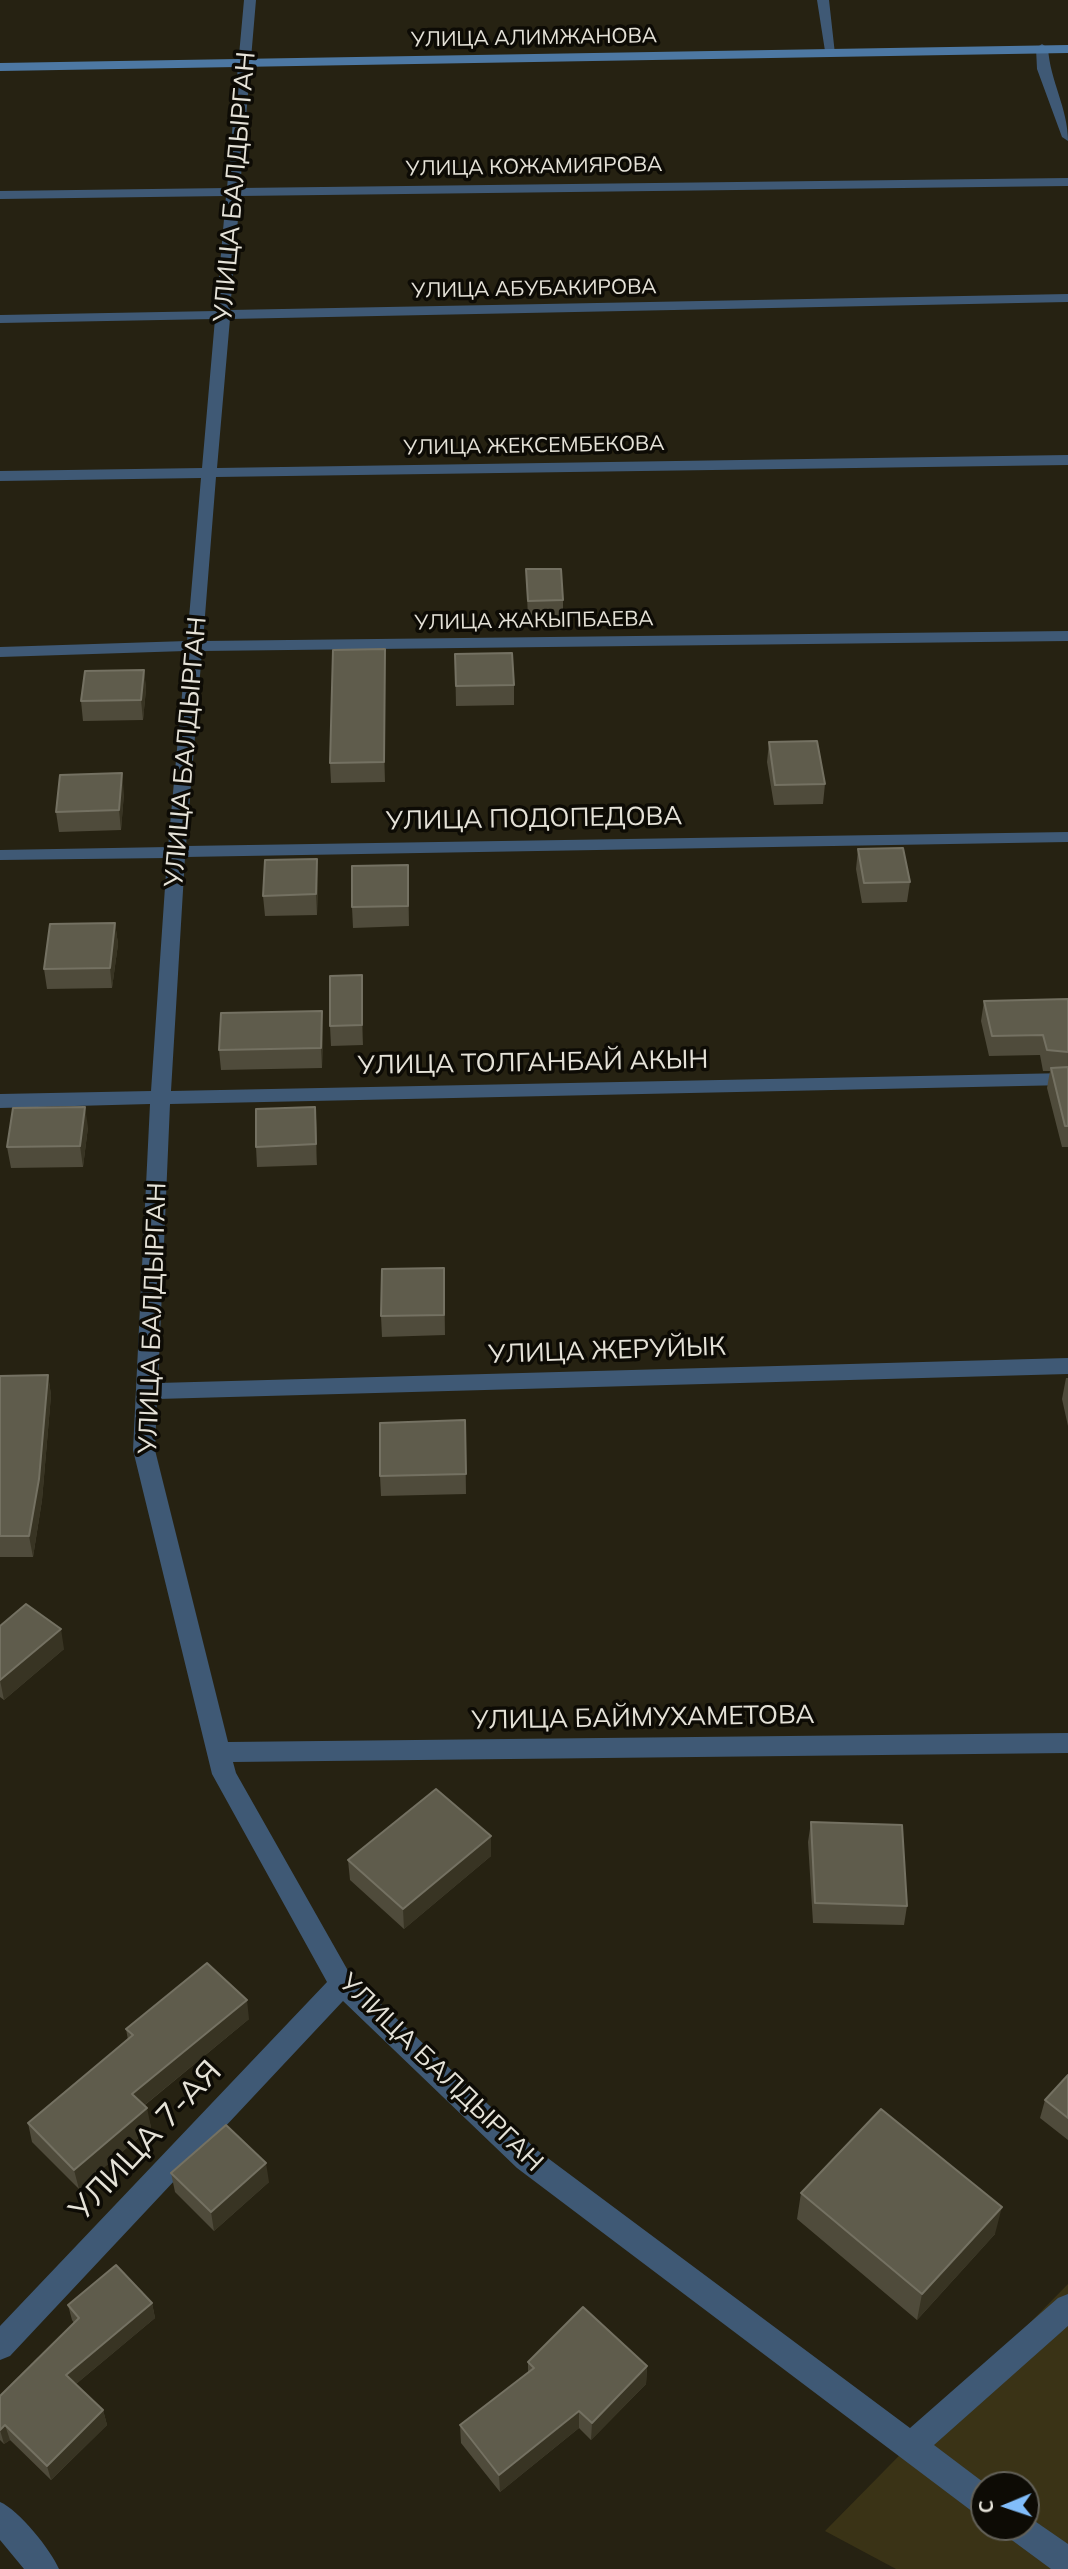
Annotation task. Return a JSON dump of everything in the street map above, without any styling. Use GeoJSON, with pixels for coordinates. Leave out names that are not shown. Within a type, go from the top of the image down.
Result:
{"type":"FeatureCollection","features":[{"type":"Feature","properties":{"kind":"street","name":"УЛИЦА БАЛДЫРГАН"},"geometry":{"type":"LineString","coordinates":[[250,0],[167,963],[144,1450],[224,1774],[342,1984],[527,2160],[970,2490]]}},
{"type":"Feature","properties":{"kind":"street"},"geometry":{"type":"LineString","coordinates":[[823,0],[831,51]]}},
{"type":"Feature","properties":{"kind":"street"},"geometry":{"type":"LineString","coordinates":[[1042,48],[1043,69],[1068,137]]}},
{"type":"Feature","properties":{"kind":"street","name":"УЛИЦА АЛИМЖАНОВА"},"geometry":{"type":"LineString","coordinates":[[0,67],[1068,49]]}},
{"type":"Feature","properties":{"kind":"street","name":"УЛИЦА КОЖАМИЯРОВА"},"geometry":{"type":"LineString","coordinates":[[0,195],[1068,183]]}},
{"type":"Feature","properties":{"kind":"street","name":"УЛИЦА АБУБАКИРОВА"},"geometry":{"type":"LineString","coordinates":[[0,320],[1068,298]]}},
{"type":"Feature","properties":{"kind":"street","name":"УЛИЦА ЖЕКСЕМБЕКОВА"},"geometry":{"type":"LineString","coordinates":[[0,476],[1068,460]]}},
{"type":"Feature","properties":{"kind":"street","name":"УЛИЦА ЖАКЫПБАЕВА"},"geometry":{"type":"LineString","coordinates":[[0,652],[195,646],[1068,636]]}},
{"type":"Feature","properties":{"kind":"street","name":"УЛИЦА ПОДОПЕДОВА"},"geometry":{"type":"LineString","coordinates":[[0,855],[1068,837]]}},
{"type":"Feature","properties":{"kind":"street","name":"УЛИЦА ТОЛГАНБАЙ АКЫН"},"geometry":{"type":"LineString","coordinates":[[0,1101],[1068,1079]]}},
{"type":"Feature","properties":{"kind":"street","name":"УЛИЦА ЖЕРУЙЫК"},"geometry":{"type":"LineString","coordinates":[[147,1391],[1068,1366]]}},
{"type":"Feature","properties":{"kind":"street","name":"УЛИЦА БАЙМУХАМЕТОВА"},"geometry":{"type":"LineString","coordinates":[[219,1752],[1068,1743]]}},
{"type":"Feature","properties":{"kind":"street","name":"УЛИЦА 7-АЯ"},"geometry":{"type":"LineString","coordinates":[[0,2346],[342,1984]]}},
{"type":"Feature","properties":{"kind":"street"},"geometry":{"type":"LineString","coordinates":[[911,2446],[1068,2308]]}},
{"type":"Feature","properties":{"kind":"street"},"geometry":{"type":"LineString","coordinates":[[0,2517],[44,2569]]}},
{"type":"Feature","properties":{"kind":"street"},"geometry":{"type":"LineString","coordinates":[[1039,2541],[1068,2563]]}},
{"type":"Feature","properties":{"kind":"shaded area"},"geometry":{"type":"Polygon","coordinates":[[[1068,2284],[1068,2569],[896,2569],[825,2531],[1068,2284]]]}},
{"type":"Feature","properties":{"kind":"building"},"geometry":{"type":"Polygon","coordinates":[[[526,569],[561,569],[563,600],[528,601],[526,569]]]}},
{"type":"Feature","properties":{"kind":"building"},"geometry":{"type":"Polygon","coordinates":[[[385,649],[384,762],[330,763],[333,650],[385,649]]]}},
{"type":"Feature","properties":{"kind":"building"},"geometry":{"type":"Polygon","coordinates":[[[512,653],[514,685],[456,686],[455,654],[512,653]]]}},
{"type":"Feature","properties":{"kind":"building"},"geometry":{"type":"Polygon","coordinates":[[[144,670],[141,700],[81,701],[85,671],[144,670]]]}},
{"type":"Feature","properties":{"kind":"building"},"geometry":{"type":"Polygon","coordinates":[[[817,741],[825,784],[775,785],[769,742],[817,741]]]}},
{"type":"Feature","properties":{"kind":"building"},"geometry":{"type":"Polygon","coordinates":[[[122,773],[119,810],[56,812],[60,775],[122,773]]]}},
{"type":"Feature","properties":{"kind":"building"},"geometry":{"type":"Polygon","coordinates":[[[903,848],[910,882],[864,883],[858,849],[903,848]]]}},
{"type":"Feature","properties":{"kind":"building"},"geometry":{"type":"Polygon","coordinates":[[[317,859],[316,894],[263,896],[265,860],[317,859]]]}},
{"type":"Feature","properties":{"kind":"building"},"geometry":{"type":"Polygon","coordinates":[[[408,865],[408,906],[352,907],[352,866],[408,865]]]}},
{"type":"Feature","properties":{"kind":"building"},"geometry":{"type":"Polygon","coordinates":[[[115,923],[110,968],[44,969],[50,924],[115,923]]]}},
{"type":"Feature","properties":{"kind":"building"},"geometry":{"type":"Polygon","coordinates":[[[362,975],[362,1025],[330,1026],[330,976],[362,975]]]}},
{"type":"Feature","properties":{"kind":"building"},"geometry":{"type":"Polygon","coordinates":[[[1068,999],[1068,1052],[1047,1050],[1043,1035],[992,1036],[984,1001],[1068,999]]]}},
{"type":"Feature","properties":{"kind":"building"},"geometry":{"type":"Polygon","coordinates":[[[322,1011],[321,1048],[219,1050],[221,1013],[322,1011]]]}},
{"type":"Feature","properties":{"kind":"building"},"geometry":{"type":"Polygon","coordinates":[[[1068,1067],[1068,1126],[1065,1126],[1051,1068],[1068,1067]]]}},
{"type":"Feature","properties":{"kind":"building"},"geometry":{"type":"Polygon","coordinates":[[[85,1107],[80,1146],[7,1147],[13,1108],[85,1107]]]}},
{"type":"Feature","properties":{"kind":"building"},"geometry":{"type":"Polygon","coordinates":[[[315,1107],[316,1144],[256,1147],[256,1109],[315,1107]]]}},
{"type":"Feature","properties":{"kind":"building"},"geometry":{"type":"Polygon","coordinates":[[[444,1268],[444,1315],[381,1316],[382,1269],[444,1268]]]}},
{"type":"Feature","properties":{"kind":"building"},"geometry":{"type":"Polygon","coordinates":[[[48,1375],[39,1479],[29,1536],[0,1536],[0,1376],[48,1375]]]}},
{"type":"Feature","properties":{"kind":"building"},"geometry":{"type":"Polygon","coordinates":[[[465,1420],[466,1474],[380,1476],[380,1423],[465,1420]]]}},
{"type":"Feature","properties":{"kind":"building"},"geometry":{"type":"Polygon","coordinates":[[[26,1604],[61,1629],[0,1680],[0,1626],[26,1604]]]}},
{"type":"Feature","properties":{"kind":"building"},"geometry":{"type":"Polygon","coordinates":[[[436,1789],[491,1836],[403,1909],[348,1860],[436,1789]]]}},
{"type":"Feature","properties":{"kind":"building"},"geometry":{"type":"Polygon","coordinates":[[[811,1822],[902,1825],[907,1906],[815,1903],[811,1822]]]}},
{"type":"Feature","properties":{"kind":"building"},"geometry":{"type":"Polygon","coordinates":[[[207,1963],[247,2000],[132,2094],[147,2108],[74,2170],[28,2123],[133,2035],[126,2029],[207,1963]]]}},
{"type":"Feature","properties":{"kind":"building"},"geometry":{"type":"Polygon","coordinates":[[[1068,2075],[1068,2118],[1045,2100],[1068,2075]]]}},
{"type":"Feature","properties":{"kind":"building"},"geometry":{"type":"Polygon","coordinates":[[[881,2109],[1002,2207],[922,2294],[801,2193],[881,2109]]]}},
{"type":"Feature","properties":{"kind":"building"},"geometry":{"type":"Polygon","coordinates":[[[226,2125],[266,2163],[211,2212],[171,2173],[226,2125]]]}},
{"type":"Feature","properties":{"kind":"building"},"geometry":{"type":"Polygon","coordinates":[[[116,2265],[152,2303],[66,2375],[103,2410],[47,2466],[5,2425],[0,2430],[0,2396],[79,2318],[68,2305],[116,2265]]]}},
{"type":"Feature","properties":{"kind":"building"},"geometry":{"type":"Polygon","coordinates":[[[583,2307],[647,2366],[592,2423],[579,2411],[499,2475],[460,2425],[534,2368],[528,2362],[583,2307]]]}}]}
